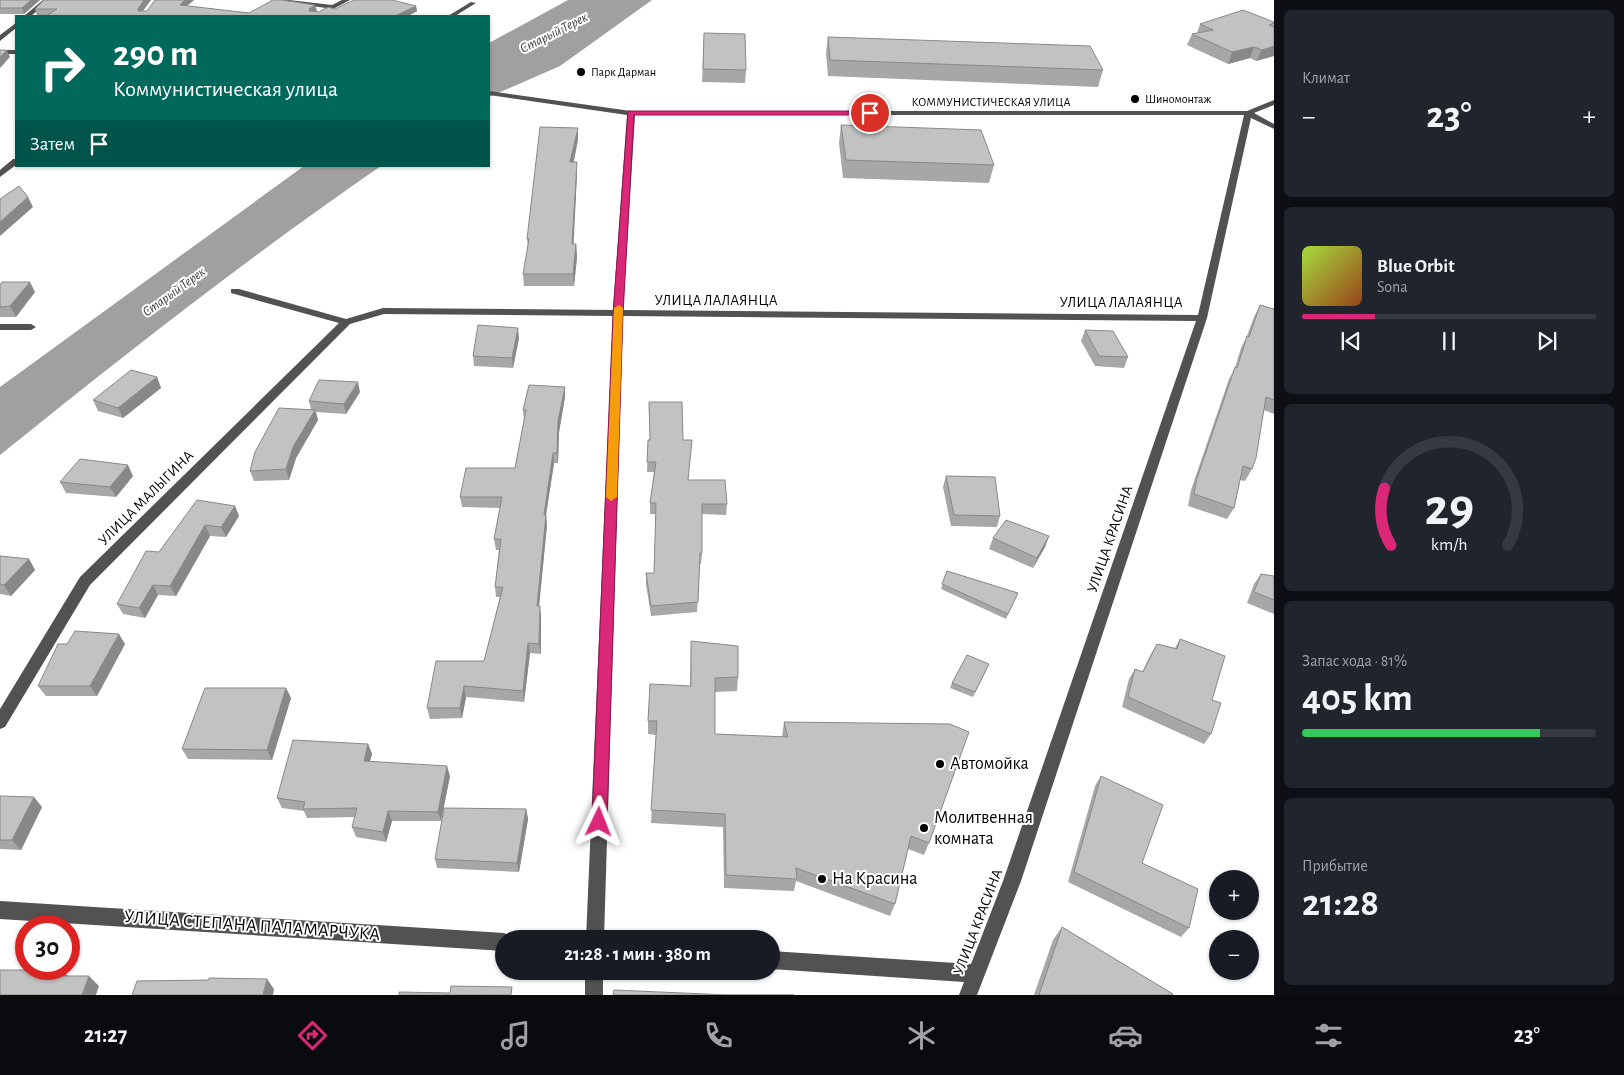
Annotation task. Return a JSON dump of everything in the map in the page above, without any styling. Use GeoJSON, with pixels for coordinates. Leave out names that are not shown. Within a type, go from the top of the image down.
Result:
{"type":"FeatureCollection","features":[{"type":"Feature","properties":{"kind":"street"},"geometry":{"type":"LineString","coordinates":[[28,15],[47,0]]}},
{"type":"Feature","properties":{"kind":"street"},"geometry":{"type":"LineString","coordinates":[[272,0],[334,7]]}},
{"type":"Feature","properties":{"kind":"street"},"geometry":{"type":"LineString","coordinates":[[317,15],[347,0]]}},
{"type":"Feature","properties":{"kind":"street"},"geometry":{"type":"LineString","coordinates":[[453,15],[473,3]]}},
{"type":"Feature","properties":{"kind":"street"},"geometry":{"type":"LineString","coordinates":[[0,39],[15,27]]}},
{"type":"Feature","properties":{"kind":"street"},"geometry":{"type":"LineString","coordinates":[[0,52],[15,52]]}},
{"type":"Feature","properties":{"kind":"street","name":"КОММУНИСТИЧЕСКАЯ УЛИЦА"},"geometry":{"type":"LineString","coordinates":[[490,93],[631,113],[1248,113]]}},
{"type":"Feature","properties":{"kind":"street"},"geometry":{"type":"LineString","coordinates":[[1248,113],[1274,102]]}},
{"type":"Feature","properties":{"kind":"street"},"geometry":{"type":"LineString","coordinates":[[595,930],[618,314],[631,113]]}},
{"type":"Feature","properties":{"kind":"street"},"geometry":{"type":"LineString","coordinates":[[1248,113],[1274,127]]}},
{"type":"Feature","properties":{"kind":"street","name":"УЛИЦА КРАСИНА"},"geometry":{"type":"LineString","coordinates":[[968,995],[1012,881],[1202,318],[1248,113]]}},
{"type":"Feature","properties":{"kind":"street"},"geometry":{"type":"LineString","coordinates":[[0,174],[15,162]]}},
{"type":"Feature","properties":{"kind":"street"},"geometry":{"type":"LineString","coordinates":[[235,291],[346,322]]}},
{"type":"Feature","properties":{"kind":"street","name":"УЛИЦА ЛАЛАЯНЦА"},"geometry":{"type":"LineString","coordinates":[[346,322],[383,311],[1202,318]]}},
{"type":"Feature","properties":{"kind":"street","name":"УЛИЦА МАЛЫГИНА"},"geometry":{"type":"LineString","coordinates":[[0,722],[85,581],[346,322]]}},
{"type":"Feature","properties":{"kind":"street"},"geometry":{"type":"LineString","coordinates":[[0,327],[31,327]]}},
{"type":"Feature","properties":{"kind":"street","name":"УЛИЦА СТЕПАНА ПАЛАМАРЧУКА"},"geometry":{"type":"LineString","coordinates":[[0,910],[495,941]]}},
{"type":"Feature","properties":{"kind":"street"},"geometry":{"type":"LineString","coordinates":[[780,961],[976,974]]}},
{"type":"Feature","properties":{"kind":"street"},"geometry":{"type":"LineString","coordinates":[[594,980],[594,995]]}},
{"type":"Feature","properties":{"kind":"water","name":"Старый Терек"},"geometry":{"type":"Polygon","coordinates":[[[568,0],[652,0],[560,66],[490,97],[490,42],[568,0]]]}},
{"type":"Feature","properties":{"kind":"water","name":"Старый Терек"},"geometry":{"type":"Polygon","coordinates":[[[303,167],[380,167],[188,307],[0,455],[0,387],[303,167]]]}},
{"type":"Feature","properties":{"kind":"building"},"geometry":{"type":"Polygon","coordinates":[[[0,0],[31,0],[22,8],[0,8],[0,0]]]}},
{"type":"Feature","properties":{"kind":"building"},"geometry":{"type":"Polygon","coordinates":[[[44,0],[144,0],[138,11],[147,11],[155,0],[185,0],[180,5],[249,13],[273,0],[315,5],[309,11],[319,12],[328,7],[335,9],[354,0],[392,0],[416,6],[397,15],[48,15],[57,9],[35,9],[44,0]]]}},
{"type":"Feature","properties":{"kind":"building"},"geometry":{"type":"Polygon","coordinates":[[[1243,10],[1274,22],[1269,25],[1274,27],[1274,46],[1262,50],[1254,47],[1232,52],[1192,34],[1213,30],[1200,24],[1243,10]]]}},
{"type":"Feature","properties":{"kind":"building"},"geometry":{"type":"Polygon","coordinates":[[[704,33],[745,34],[746,70],[703,69],[704,33]]]}},
{"type":"Feature","properties":{"kind":"building"},"geometry":{"type":"Polygon","coordinates":[[[828,37],[1090,46],[1103,70],[830,60],[828,37]]]}},
{"type":"Feature","properties":{"kind":"building"},"geometry":{"type":"Polygon","coordinates":[[[0,50],[7,50],[0,57],[0,50]]]}},
{"type":"Feature","properties":{"kind":"building"},"geometry":{"type":"Polygon","coordinates":[[[841,125],[981,130],[994,165],[846,160],[841,125]]]}},
{"type":"Feature","properties":{"kind":"building"},"geometry":{"type":"Polygon","coordinates":[[[540,127],[578,128],[570,162],[577,162],[572,244],[576,244],[573,274],[523,274],[529,239],[527,239],[540,127]]]}},
{"type":"Feature","properties":{"kind":"building"},"geometry":{"type":"Polygon","coordinates":[[[19,186],[28,197],[0,222],[0,199],[19,186]]]}},
{"type":"Feature","properties":{"kind":"building"},"geometry":{"type":"Polygon","coordinates":[[[2,282],[30,282],[10,306],[0,307],[0,285],[2,282]]]}},
{"type":"Feature","properties":{"kind":"building"},"geometry":{"type":"Polygon","coordinates":[[[1260,305],[1274,309],[1274,400],[1266,397],[1256,458],[1252,469],[1243,466],[1234,508],[1194,494],[1197,478],[1235,367],[1237,368],[1247,336],[1249,337],[1260,305]]]}},
{"type":"Feature","properties":{"kind":"building"},"geometry":{"type":"Polygon","coordinates":[[[478,325],[518,328],[512,358],[473,356],[478,325]]]}},
{"type":"Feature","properties":{"kind":"building"},"geometry":{"type":"Polygon","coordinates":[[[1085,330],[1113,331],[1128,357],[1099,356],[1085,330]]]}},
{"type":"Feature","properties":{"kind":"building"},"geometry":{"type":"Polygon","coordinates":[[[131,370],[157,377],[118,408],[93,400],[131,370]]]}},
{"type":"Feature","properties":{"kind":"building"},"geometry":{"type":"Polygon","coordinates":[[[319,380],[358,382],[344,404],[309,401],[319,380]]]}},
{"type":"Feature","properties":{"kind":"building"},"geometry":{"type":"Polygon","coordinates":[[[529,385],[565,387],[558,421],[557,453],[553,453],[544,515],[546,515],[537,606],[540,606],[539,644],[528,643],[523,691],[464,686],[460,708],[427,708],[436,661],[484,661],[503,587],[495,587],[501,539],[494,539],[502,497],[460,497],[466,468],[515,468],[526,410],[523,410],[529,385]]]}},
{"type":"Feature","properties":{"kind":"building"},"geometry":{"type":"Polygon","coordinates":[[[649,402],[682,402],[683,440],[692,440],[688,480],[725,480],[727,504],[702,504],[702,553],[700,553],[698,602],[651,606],[646,573],[654,573],[656,503],[650,503],[656,462],[647,462],[648,440],[650,440],[649,402]]]}},
{"type":"Feature","properties":{"kind":"building"},"geometry":{"type":"Polygon","coordinates":[[[279,408],[315,410],[293,447],[286,469],[250,471],[255,452],[279,408]]]}},
{"type":"Feature","properties":{"kind":"building"},"geometry":{"type":"Polygon","coordinates":[[[80,459],[128,465],[110,487],[60,482],[80,459]]]}},
{"type":"Feature","properties":{"kind":"building"},"geometry":{"type":"Polygon","coordinates":[[[946,476],[995,477],[1000,516],[954,515],[946,476]]]}},
{"type":"Feature","properties":{"kind":"building"},"geometry":{"type":"Polygon","coordinates":[[[197,500],[235,506],[221,527],[205,525],[170,586],[153,585],[139,608],[117,604],[146,551],[159,552],[197,500]]]}},
{"type":"Feature","properties":{"kind":"building"},"geometry":{"type":"Polygon","coordinates":[[[1006,520],[1049,536],[1037,558],[993,538],[1006,520]]]}},
{"type":"Feature","properties":{"kind":"building"},"geometry":{"type":"Polygon","coordinates":[[[0,556],[29,559],[4,585],[0,584],[0,556]]]}},
{"type":"Feature","properties":{"kind":"building"},"geometry":{"type":"Polygon","coordinates":[[[947,571],[1018,593],[1008,614],[942,584],[947,571]]]}},
{"type":"Feature","properties":{"kind":"building"},"geometry":{"type":"Polygon","coordinates":[[[1261,574],[1274,576],[1274,600],[1254,592],[1261,574]]]}},
{"type":"Feature","properties":{"kind":"building"},"geometry":{"type":"Polygon","coordinates":[[[75,631],[119,634],[90,686],[38,686],[58,644],[67,644],[75,631]]]}},
{"type":"Feature","properties":{"kind":"building"},"geometry":{"type":"Polygon","coordinates":[[[1180,639],[1225,656],[1212,700],[1221,703],[1211,734],[1128,697],[1135,669],[1143,672],[1157,644],[1177,649],[1180,639]]]}},
{"type":"Feature","properties":{"kind":"building"},"geometry":{"type":"Polygon","coordinates":[[[691,641],[738,646],[738,677],[715,678],[715,734],[788,737],[784,722],[950,724],[969,732],[929,843],[911,836],[895,904],[796,868],[797,879],[726,875],[725,814],[651,810],[657,721],[648,721],[650,684],[691,686],[691,641]]]}},
{"type":"Feature","properties":{"kind":"building"},"geometry":{"type":"Polygon","coordinates":[[[967,655],[989,664],[975,692],[952,683],[967,655]]]}},
{"type":"Feature","properties":{"kind":"building"},"geometry":{"type":"Polygon","coordinates":[[[205,688],[286,688],[267,750],[182,749],[205,688]]]}},
{"type":"Feature","properties":{"kind":"building"},"geometry":{"type":"Polygon","coordinates":[[[293,740],[368,744],[364,761],[447,766],[438,812],[388,811],[383,832],[352,827],[357,808],[303,809],[305,802],[277,798],[293,740]]]}},
{"type":"Feature","properties":{"kind":"building"},"geometry":{"type":"Polygon","coordinates":[[[1101,776],[1163,805],[1142,863],[1198,889],[1189,928],[1074,872],[1101,776]]]}},
{"type":"Feature","properties":{"kind":"building"},"geometry":{"type":"Polygon","coordinates":[[[0,796],[34,797],[12,840],[0,840],[0,796]]]}},
{"type":"Feature","properties":{"kind":"building"},"geometry":{"type":"Polygon","coordinates":[[[444,808],[526,809],[517,863],[435,859],[444,808]]]}},
{"type":"Feature","properties":{"kind":"building"},"geometry":{"type":"Polygon","coordinates":[[[1062,927],[1173,994],[1039,995],[1062,927]]]}},
{"type":"Feature","properties":{"kind":"building"},"geometry":{"type":"Polygon","coordinates":[[[0,970],[15,970],[15,980],[80,980],[80,976],[89,976],[82,995],[0,995],[0,970]]]}},
{"type":"Feature","properties":{"kind":"building"},"geometry":{"type":"Polygon","coordinates":[[[209,978],[267,979],[263,995],[132,995],[137,981],[209,980],[209,978]]]}},
{"type":"Feature","properties":{"kind":"building"},"geometry":{"type":"Polygon","coordinates":[[[451,986],[512,987],[511,995],[399,995],[399,992],[450,993],[451,986]]]}},
{"type":"Feature","properties":{"kind":"building"},"geometry":{"type":"Polygon","coordinates":[[[614,990],[729,995],[613,995],[614,990]]]}},
{"type":"Feature","properties":{"kind":"slow traffic"},"geometry":{"type":"LineString","coordinates":[[611,497],[619,308]]}},
{"type":"Feature","properties":{"kind":"place","name":"Парк Дарман"},"geometry":{"type":"Point","coordinates":[581,72]}},
{"type":"Feature","properties":{"kind":"place","name":"Шиномонтаж"},"geometry":{"type":"Point","coordinates":[1135,99]}},
{"type":"Feature","properties":{"kind":"place","name":"Автомойка"},"geometry":{"type":"Point","coordinates":[940,764]}},
{"type":"Feature","properties":{"kind":"place","name":"Молитвенная комната"},"geometry":{"type":"Point","coordinates":[924,828]}},
{"type":"Feature","properties":{"kind":"place","name":"На Красина"},"geometry":{"type":"Point","coordinates":[822,879]}},
{"type":"Feature","properties":{"kind":"route"},"geometry":{"type":"LineString","coordinates":[[599,822],[618,314],[631,113],[870,113]]}}]}
